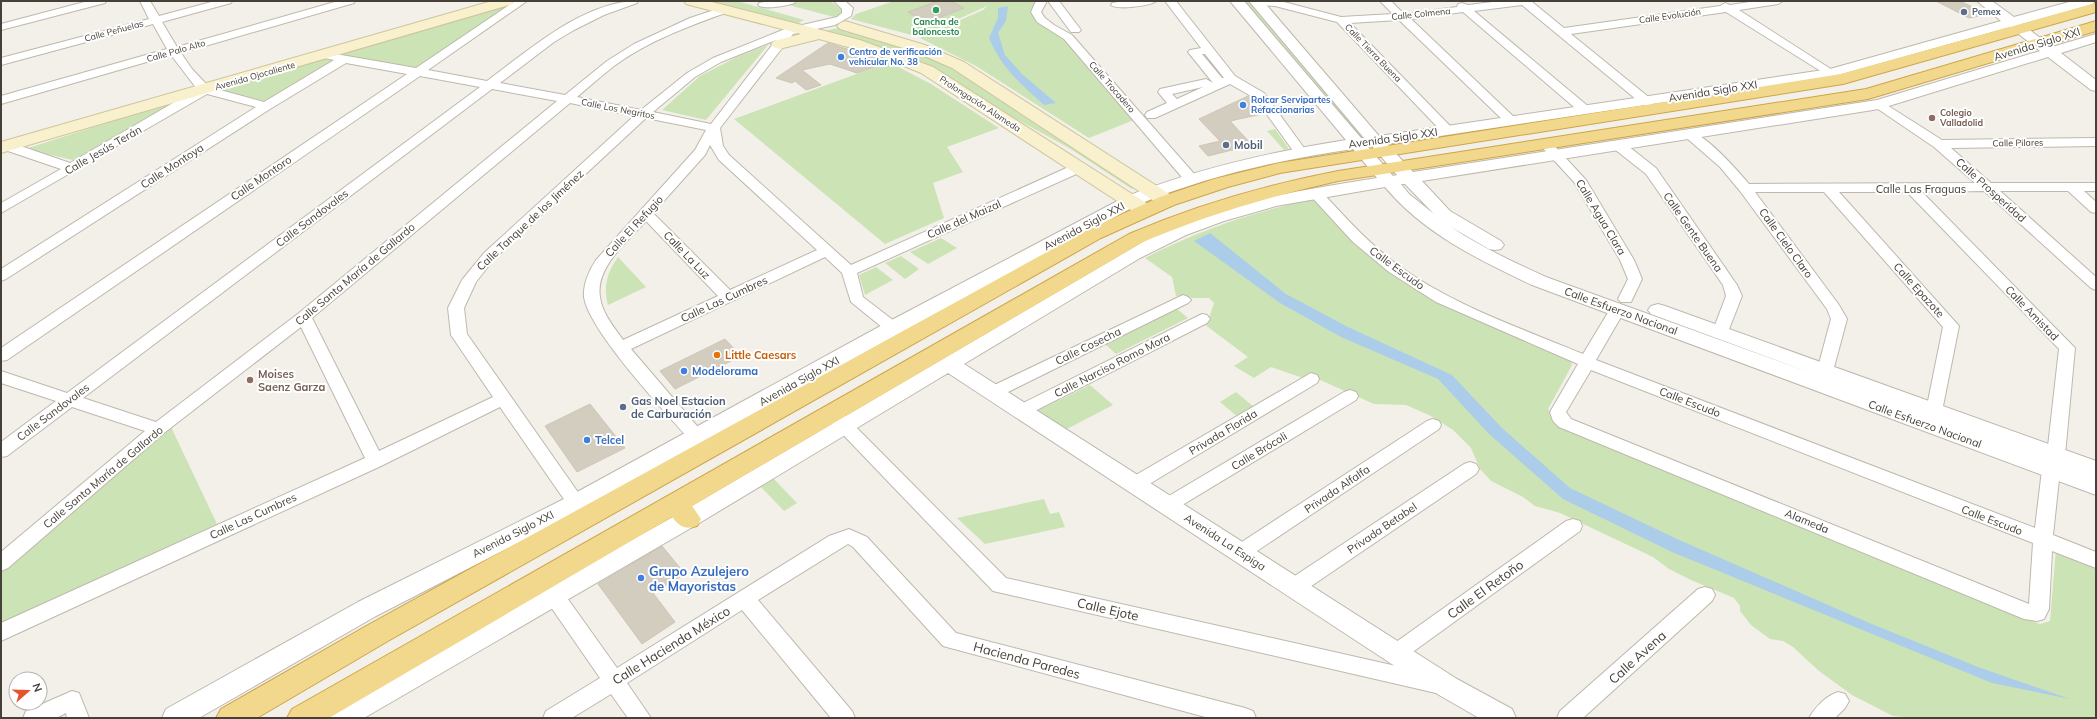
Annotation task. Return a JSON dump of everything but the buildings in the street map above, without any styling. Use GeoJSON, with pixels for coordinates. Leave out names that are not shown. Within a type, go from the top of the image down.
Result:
{"type":"FeatureCollection","features":[{"type":"Feature","properties":{"kind":"highway","name":"Avenida Siglo XXI"},"geometry":{"type":"LineString","coordinates":[[231,718],[762,411],[1061,253],[1149,201],[1280,168],[1550,149],[1868,94],[2037,35],[2096,7]]}},
{"type":"Feature","properties":{"kind":"highway","name":"Avenida Siglo XXI"},"geometry":{"type":"LineString","coordinates":[[2037,35],[2096,26]]}},
{"type":"Feature","properties":{"kind":"highway","name":"Avenida Siglo XXI"},"geometry":{"type":"LineString","coordinates":[[838,420],[1136,238],[1182,218],[1294,184],[1382,161],[1843,79],[1917,54]]}},
{"type":"Feature","properties":{"kind":"highway"},"geometry":{"type":"LineString","coordinates":[[1224,204],[1278,200]]}},
{"type":"Feature","properties":{"kind":"highway"},"geometry":{"type":"LineString","coordinates":[[1108,269],[1136,238]]}},
{"type":"Feature","properties":{"kind":"highway","name":"Avenida Siglo XXI"},"geometry":{"type":"LineString","coordinates":[[302,718],[682,512]]}},
{"type":"Feature","properties":{"kind":"main road","name":"Avenida Ojocaliente"},"geometry":{"type":"LineString","coordinates":[[3,145],[202,87],[482,1]]}},
{"type":"Feature","properties":{"kind":"main road","name":"Avenida Ojocaliente"},"geometry":{"type":"LineString","coordinates":[[202,87],[324,55],[508,1]]}},
{"type":"Feature","properties":{"kind":"main road","name":"Prolongación Alameda"},"geometry":{"type":"LineString","coordinates":[[691,1],[795,30],[821,34],[883,52],[926,70],[1078,168],[1149,201]]}},
{"type":"Feature","properties":{"kind":"main road","name":"Prolongación Alameda"},"geometry":{"type":"LineString","coordinates":[[757,3],[887,37],[919,48],[958,66],[1149,201]]}},
{"type":"Feature","properties":{"kind":"main road"},"geometry":{"type":"LineString","coordinates":[[779,44],[821,34]]}},
{"type":"Feature","properties":{"kind":"street"},"geometry":{"type":"LineString","coordinates":[[1,27],[101,1]]}},
{"type":"Feature","properties":{"kind":"street"},"geometry":{"type":"LineString","coordinates":[[145,1],[175,51],[202,87],[266,106]]}},
{"type":"Feature","properties":{"kind":"street","name":"Calle Peñuelas"},"geometry":{"type":"LineString","coordinates":[[1,62],[227,1]]}},
{"type":"Feature","properties":{"kind":"street","name":"Calle Palo Alto"},"geometry":{"type":"LineString","coordinates":[[1,100],[350,1]]}},
{"type":"Feature","properties":{"kind":"street","name":"Calle Montoro"},"geometry":{"type":"LineString","coordinates":[[1,356],[522,1]]}},
{"type":"Feature","properties":{"kind":"street","name":"Calle Sandovales"},"geometry":{"type":"LineString","coordinates":[[1,451],[569,27],[592,15],[633,1]]}},
{"type":"Feature","properties":{"kind":"street","name":"Prolongación Alameda"},"geometry":{"type":"LineString","coordinates":[[757,3],[792,1]]}},
{"type":"Feature","properties":{"kind":"street"},"geometry":{"type":"LineString","coordinates":[[835,23],[848,14],[846,5],[839,1]]}},
{"type":"Feature","properties":{"kind":"street","name":"Calle Trocadero"},"geometry":{"type":"LineString","coordinates":[[1042,1],[1036,12],[1041,20],[1068,37],[1191,179]]}},
{"type":"Feature","properties":{"kind":"street"},"geometry":{"type":"LineString","coordinates":[[1052,1],[1075,30]]}},
{"type":"Feature","properties":{"kind":"street"},"geometry":{"type":"LineString","coordinates":[[1116,5],[1152,1]]}},
{"type":"Feature","properties":{"kind":"street"},"geometry":{"type":"LineString","coordinates":[[1170,1],[1208,50],[1222,81]]}},
{"type":"Feature","properties":{"kind":"street","name":"Calle Esfuerzo Nacional"},"geometry":{"type":"LineString","coordinates":[[1237,1],[1382,161]]}},
{"type":"Feature","properties":{"kind":"street"},"geometry":{"type":"LineString","coordinates":[[1385,1],[1510,120]]}},
{"type":"Feature","properties":{"kind":"street"},"geometry":{"type":"LineString","coordinates":[[1456,1],[1585,110]]}},
{"type":"Feature","properties":{"kind":"street"},"geometry":{"type":"LineString","coordinates":[[1524,1],[1647,102]]}},
{"type":"Feature","properties":{"kind":"street","name":"Calle Colmena"},"geometry":{"type":"LineString","coordinates":[[1341,20],[1403,17],[1524,1]]}},
{"type":"Feature","properties":{"kind":"street"},"geometry":{"type":"LineString","coordinates":[[1714,1],[1728,8],[1831,72]]}},
{"type":"Feature","properties":{"kind":"street","name":"Calle Evolución"},"geometry":{"type":"LineString","coordinates":[[1562,32],[1778,1]]}},
{"type":"Feature","properties":{"kind":"street"},"geometry":{"type":"LineString","coordinates":[[1984,1],[2096,73]]}},
{"type":"Feature","properties":{"kind":"street"},"geometry":{"type":"LineString","coordinates":[[1999,1],[2096,87]]}},
{"type":"Feature","properties":{"kind":"street","name":"Calle Esfuerzo Nacional"},"geometry":{"type":"LineString","coordinates":[[1257,2],[1382,161],[1403,198],[1429,221],[1458,240],[1493,260],[1539,281],[1720,333],[1934,411],[2053,462],[2096,486]]}},
{"type":"Feature","properties":{"kind":"street","name":"Calle Tierra Buena"},"geometry":{"type":"LineString","coordinates":[[1257,2],[1276,3],[1341,20],[1448,130]]}},
{"type":"Feature","properties":{"kind":"street","name":"Avenida Siglo XXI"},"geometry":{"type":"LineString","coordinates":[[1550,149],[1618,145],[1879,104],[2037,35],[2076,2]]}},
{"type":"Feature","properties":{"kind":"street","name":"Calle Santa María de Gallardo"},"geometry":{"type":"LineString","coordinates":[[1,563],[158,430],[304,317],[611,62],[641,43],[689,21],[724,10]]}},
{"type":"Feature","properties":{"kind":"street","name":"Prolongación Alameda"},"geometry":{"type":"LineString","coordinates":[[795,30],[835,23]]}},
{"type":"Feature","properties":{"kind":"street","name":"Calle El Refugio"},"geometry":{"type":"LineString","coordinates":[[696,437],[621,347],[597,315],[592,299],[593,283],[601,263],[618,241],[646,213],[700,152],[714,128],[779,44],[795,30]]}},
{"type":"Feature","properties":{"kind":"street","name":"Calle Tanque de los Jiménez"},"geometry":{"type":"LineString","coordinates":[[576,502],[459,335],[456,308],[469,280],[489,256],[644,114],[676,87],[704,67],[795,30]]}},
{"type":"Feature","properties":{"kind":"street","name":"Avenida Siglo XXI"},"geometry":{"type":"LineString","coordinates":[[340,718],[553,594],[682,512],[838,420],[949,364],[1108,269],[1160,240],[1199,224],[1278,200],[1315,193],[1448,130],[1510,120],[1647,102],[1831,72],[1917,54],[2037,35],[2096,38]]}},
{"type":"Feature","properties":{"kind":"street","name":"Calle Los Negritos"},"geometry":{"type":"LineString","coordinates":[[324,55],[566,98],[714,128]]}},
{"type":"Feature","properties":{"kind":"street","name":"Calle Montoya"},"geometry":{"type":"LineString","coordinates":[[1,276],[266,106],[344,59]]}},
{"type":"Feature","properties":{"kind":"street"},"geometry":{"type":"LineString","coordinates":[[1151,115],[1222,81]]}},
{"type":"Feature","properties":{"kind":"street"},"geometry":{"type":"LineString","coordinates":[[1175,104],[1164,92],[1222,81],[1260,96],[1300,152]]}},
{"type":"Feature","properties":{"kind":"street","name":"Calle Jesús Terán"},"geometry":{"type":"LineString","coordinates":[[1,209],[71,168],[202,87]]}},
{"type":"Feature","properties":{"kind":"street","name":"Calle Prosperidad"},"geometry":{"type":"LineString","coordinates":[[1879,104],[1939,144],[1990,188],[2096,285]]}},
{"type":"Feature","properties":{"kind":"street"},"geometry":{"type":"LineString","coordinates":[[714,128],[717,146],[724,157],[849,271],[856,299],[893,328]]}},
{"type":"Feature","properties":{"kind":"street","name":"Calle Cielo Claro"},"geometry":{"type":"LineString","coordinates":[[1688,134],[1726,164],[1834,308],[1838,319],[1824,371]]}},
{"type":"Feature","properties":{"kind":"street","name":"Calle Pilares"},"geometry":{"type":"LineString","coordinates":[[1939,144],[2096,142]]}},
{"type":"Feature","properties":{"kind":"street"},"geometry":{"type":"LineString","coordinates":[[3,145],[71,168]]}},
{"type":"Feature","properties":{"kind":"street","name":"Calle Gente Buena"},"geometry":{"type":"LineString","coordinates":[[1618,145],[1651,171],[1730,285],[1734,296],[1720,333]]}},
{"type":"Feature","properties":{"kind":"street","name":"Calle Agua Clara"},"geometry":{"type":"LineString","coordinates":[[1550,149],[1579,180],[1627,260],[1635,279],[1622,304]]}},
{"type":"Feature","properties":{"kind":"street","name":"Avenida Siglo XXI"},"geometry":{"type":"LineString","coordinates":[[175,718],[374,605],[576,502],[696,437],[762,411],[893,328],[1191,179],[1243,164],[1300,152],[1382,161]]}},
{"type":"Feature","properties":{"kind":"street","name":"Calle del Maizal"},"geometry":{"type":"LineString","coordinates":[[849,271],[1078,168]]}},
{"type":"Feature","properties":{"kind":"street"},"geometry":{"type":"LineString","coordinates":[[2071,187],[2096,209]]}},
{"type":"Feature","properties":{"kind":"street","name":"Calle Las Fraguas"},"geometry":{"type":"LineString","coordinates":[[1745,188],[1912,189],[2096,187]]}},
{"type":"Feature","properties":{"kind":"street","name":"Calle Epazote"},"geometry":{"type":"LineString","coordinates":[[1829,189],[1951,326],[1934,411]]}},
{"type":"Feature","properties":{"kind":"street","name":"Calle Amistad"},"geometry":{"type":"LineString","coordinates":[[1912,189],[2067,348],[2053,462]]}},
{"type":"Feature","properties":{"kind":"street","name":"Calle Escudo"},"geometry":{"type":"LineString","coordinates":[[1315,193],[1358,239],[1394,269],[1441,299],[1587,362],[2096,560]]}},
{"type":"Feature","properties":{"kind":"street","name":"Calle La Luz"},"geometry":{"type":"LineString","coordinates":[[646,213],[728,297]]}},
{"type":"Feature","properties":{"kind":"street","name":"Calle Las Cumbres"},"geometry":{"type":"LineString","coordinates":[[621,347],[827,251]]}},
{"type":"Feature","properties":{"kind":"street","name":"Calle Cosecha"},"geometry":{"type":"LineString","coordinates":[[992,393],[1183,300]]}},
{"type":"Feature","properties":{"kind":"street","name":"Calle Esfuerzo Nacional"},"geometry":{"type":"LineString","coordinates":[[1622,304],[2053,462],[2096,470]]}},
{"type":"Feature","properties":{"kind":"street","name":"Alameda"},"geometry":{"type":"LineString","coordinates":[[1622,304],[1558,412],[1559,417],[1565,423],[2031,613],[2037,613],[2039,609],[2043,539],[2053,462]]}},
{"type":"Feature","properties":{"kind":"street"},"geometry":{"type":"LineString","coordinates":[[304,317],[375,461]]}},
{"type":"Feature","properties":{"kind":"street","name":"Calle Narciso Romo Mora"},"geometry":{"type":"LineString","coordinates":[[1021,411],[1202,319]]}},
{"type":"Feature","properties":{"kind":"street","name":"Avenida La Espiga"},"geometry":{"type":"LineString","coordinates":[[949,364],[1448,687],[1503,718]]}},
{"type":"Feature","properties":{"kind":"street"},"geometry":{"type":"LineString","coordinates":[[1,377],[158,430]]}},
{"type":"Feature","properties":{"kind":"street","name":"Privada Florida"},"geometry":{"type":"LineString","coordinates":[[1135,484],[1311,379]]}},
{"type":"Feature","properties":{"kind":"street","name":"Calle Brócoli"},"geometry":{"type":"LineString","coordinates":[[1168,505],[1350,396]]}},
{"type":"Feature","properties":{"kind":"street","name":"Calle Las Cumbres"},"geometry":{"type":"LineString","coordinates":[[1,632],[375,461],[504,399]]}},
{"type":"Feature","properties":{"kind":"street","name":"Calle Ejote"},"geometry":{"type":"LineString","coordinates":[[838,420],[1000,585],[1448,687]]}},
{"type":"Feature","properties":{"kind":"street","name":"Privada Alfalfa"},"geometry":{"type":"LineString","coordinates":[[1241,552],[1433,425]]}},
{"type":"Feature","properties":{"kind":"street","name":"Privada Betabel"},"geometry":{"type":"LineString","coordinates":[[1294,587],[1470,469]]}},
{"type":"Feature","properties":{"kind":"street","name":"Calle El Retoño"},"geometry":{"type":"LineString","coordinates":[[1396,653],[1573,526]]}},
{"type":"Feature","properties":{"kind":"street","name":"Calle Hacienda México"},"geometry":{"type":"LineString","coordinates":[[554,718],[745,599],[836,540],[849,536]]}},
{"type":"Feature","properties":{"kind":"street","name":"Hacienda Paredes"},"geometry":{"type":"LineString","coordinates":[[849,536],[860,542],[950,640],[1245,718]]}},
{"type":"Feature","properties":{"kind":"street"},"geometry":{"type":"LineString","coordinates":[[553,594],[640,718]]}},
{"type":"Feature","properties":{"kind":"street","name":"Calle Avena"},"geometry":{"type":"LineString","coordinates":[[1568,718],[1706,595]]}},
{"type":"Feature","properties":{"kind":"street"},"geometry":{"type":"LineString","coordinates":[[745,599],[844,718]]}},
{"type":"Feature","properties":{"kind":"street"},"geometry":{"type":"LineString","coordinates":[[34,718],[72,700],[78,718]]}},
{"type":"Feature","properties":{"kind":"street"},"geometry":{"type":"LineString","coordinates":[[1820,718],[1838,702]]}},
{"type":"Feature","properties":{"kind":"green space"},"geometry":{"type":"Polygon","coordinates":[[[708,1],[737,1],[804,20],[797,24],[708,1]]]}},
{"type":"Feature","properties":{"kind":"green space"},"geometry":{"type":"Polygon","coordinates":[[[830,1],[841,9],[841,15],[838,18],[792,6],[791,3],[830,1]]]}},
{"type":"Feature","properties":{"kind":"green space"},"geometry":{"type":"Polygon","coordinates":[[[894,1],[1036,1],[1031,10],[1036,20],[1063,38],[1134,120],[1089,138],[976,66],[920,38],[983,10],[987,6],[919,37],[851,19],[856,14],[894,1]]]}},
{"type":"Feature","properties":{"kind":"green space"},"geometry":{"type":"Polygon","coordinates":[[[1240,1],[1251,1],[1368,137],[1357,138],[1240,1]]]}},
{"type":"Feature","properties":{"kind":"green space"},"geometry":{"type":"Polygon","coordinates":[[[517,3],[413,71],[337,54],[517,3]]]}},
{"type":"Feature","properties":{"kind":"green space"},"geometry":{"type":"Polygon","coordinates":[[[838,28],[875,37],[939,61],[968,78],[1135,188],[1132,189],[1069,148],[1009,115],[931,67],[902,54],[823,31],[838,28]]]}},
{"type":"Feature","properties":{"kind":"green space"},"geometry":{"type":"Polygon","coordinates":[[[768,45],[706,120],[662,110],[700,76],[737,57],[768,45]]]}},
{"type":"Feature","properties":{"kind":"green space"},"geometry":{"type":"Polygon","coordinates":[[[322,58],[336,61],[267,102],[217,89],[322,58]]]}},
{"type":"Feature","properties":{"kind":"green space"},"geometry":{"type":"Polygon","coordinates":[[[889,62],[931,84],[999,128],[947,147],[963,172],[933,183],[944,218],[885,244],[734,119],[889,62]]]}},
{"type":"Feature","properties":{"kind":"green space"},"geometry":{"type":"Polygon","coordinates":[[[185,98],[73,160],[25,149],[185,98]]]}},
{"type":"Feature","properties":{"kind":"green space"},"geometry":{"type":"Polygon","coordinates":[[[1275,129],[1289,149],[1284,150],[1267,131],[1275,129]]]}},
{"type":"Feature","properties":{"kind":"green space"},"geometry":{"type":"Polygon","coordinates":[[[1313,199],[1349,238],[1371,256],[1571,361],[1572,365],[1548,409],[1553,418],[1562,426],[2040,624],[2050,621],[2056,549],[2096,565],[2096,718],[1916,718],[1893,716],[1852,695],[1819,671],[1793,647],[1783,641],[1770,639],[1751,625],[1740,611],[1740,606],[1734,598],[1691,580],[1669,569],[1653,557],[1560,513],[1535,506],[1523,497],[1491,481],[1480,469],[1471,448],[1453,430],[1431,416],[1406,405],[1374,404],[1318,379],[1303,378],[1271,367],[1254,378],[1234,366],[1248,357],[1204,324],[1210,315],[1214,303],[1209,298],[1176,296],[1172,277],[1145,258],[1206,230],[1248,216],[1313,199]]]}},
{"type":"Feature","properties":{"kind":"green space"},"geometry":{"type":"Polygon","coordinates":[[[941,238],[957,248],[928,264],[910,252],[941,238]]]}},
{"type":"Feature","properties":{"kind":"green space"},"geometry":{"type":"Polygon","coordinates":[[[901,256],[919,269],[905,279],[885,263],[901,256]]]}},
{"type":"Feature","properties":{"kind":"green space"},"geometry":{"type":"Polygon","coordinates":[[[618,257],[646,287],[608,305],[606,292],[607,280],[611,268],[618,257]]]}},
{"type":"Feature","properties":{"kind":"green space"},"geometry":{"type":"Polygon","coordinates":[[[876,267],[893,280],[865,295],[859,275],[876,267]]]}},
{"type":"Feature","properties":{"kind":"green space"},"geometry":{"type":"Polygon","coordinates":[[[1177,309],[1188,318],[1116,354],[1105,344],[1177,309]]]}},
{"type":"Feature","properties":{"kind":"green space"},"geometry":{"type":"Polygon","coordinates":[[[1090,385],[1113,405],[1067,429],[1037,411],[1090,385]]]}},
{"type":"Feature","properties":{"kind":"green space"},"geometry":{"type":"Polygon","coordinates":[[[1236,392],[1254,407],[1238,417],[1220,402],[1236,392]]]}},
{"type":"Feature","properties":{"kind":"green space"},"geometry":{"type":"Polygon","coordinates":[[[171,427],[217,524],[1,626],[1,572],[171,427]]]}},
{"type":"Feature","properties":{"kind":"green space"},"geometry":{"type":"Polygon","coordinates":[[[773,478],[797,503],[784,511],[760,486],[773,478]]]}},
{"type":"Feature","properties":{"kind":"green space"},"geometry":{"type":"Polygon","coordinates":[[[1044,499],[1050,514],[1059,512],[1065,527],[985,544],[957,518],[1044,499]]]}},
{"type":"Feature","properties":{"kind":"water"},"geometry":{"type":"Polygon","coordinates":[[[1008,6],[1006,21],[998,33],[1005,55],[1022,74],[1056,103],[1044,105],[1012,75],[994,49],[989,38],[998,18],[998,8],[1008,6]]]}},
{"type":"Feature","properties":{"kind":"water"},"geometry":{"type":"Polygon","coordinates":[[[1210,233],[1286,294],[1348,327],[1452,375],[1502,428],[1570,488],[1677,539],[1867,622],[1978,667],[2070,699],[1992,683],[1672,552],[1563,499],[1489,434],[1438,379],[1341,337],[1280,303],[1194,241],[1210,233]]]}},
{"type":"Feature","properties":{"kind":"place","name":"Cancha de baloncesto"},"geometry":{"type":"Point","coordinates":[936,10]}},
{"type":"Feature","properties":{"kind":"place","name":"Pemex"},"geometry":{"type":"Point","coordinates":[1964,12]}},
{"type":"Feature","properties":{"kind":"place","name":"Centro de verificación vehicular No. 38"},"geometry":{"type":"Point","coordinates":[841,57]}},
{"type":"Feature","properties":{"kind":"place","name":"Rolcar Servipartes Refaccionarias"},"geometry":{"type":"Point","coordinates":[1243,105]}},
{"type":"Feature","properties":{"kind":"place","name":"Colegio Valladolid"},"geometry":{"type":"Point","coordinates":[1932,118]}},
{"type":"Feature","properties":{"kind":"place","name":"Mobil"},"geometry":{"type":"Point","coordinates":[1226,145]}},
{"type":"Feature","properties":{"kind":"place","name":"Little Caesars"},"geometry":{"type":"Point","coordinates":[717,355]}},
{"type":"Feature","properties":{"kind":"place","name":"Modelorama"},"geometry":{"type":"Point","coordinates":[684,371]}},
{"type":"Feature","properties":{"kind":"place","name":"Moises Saenz Garza"},"geometry":{"type":"Point","coordinates":[250,380]}},
{"type":"Feature","properties":{"kind":"place","name":"Gas Noel Estacion de Carburación"},"geometry":{"type":"Point","coordinates":[623,407]}},
{"type":"Feature","properties":{"kind":"place","name":"Telcel"},"geometry":{"type":"Point","coordinates":[587,440]}},
{"type":"Feature","properties":{"kind":"place","name":"Grupo Azulejero de Mayoristas"},"geometry":{"type":"Point","coordinates":[641,578]}}]}
